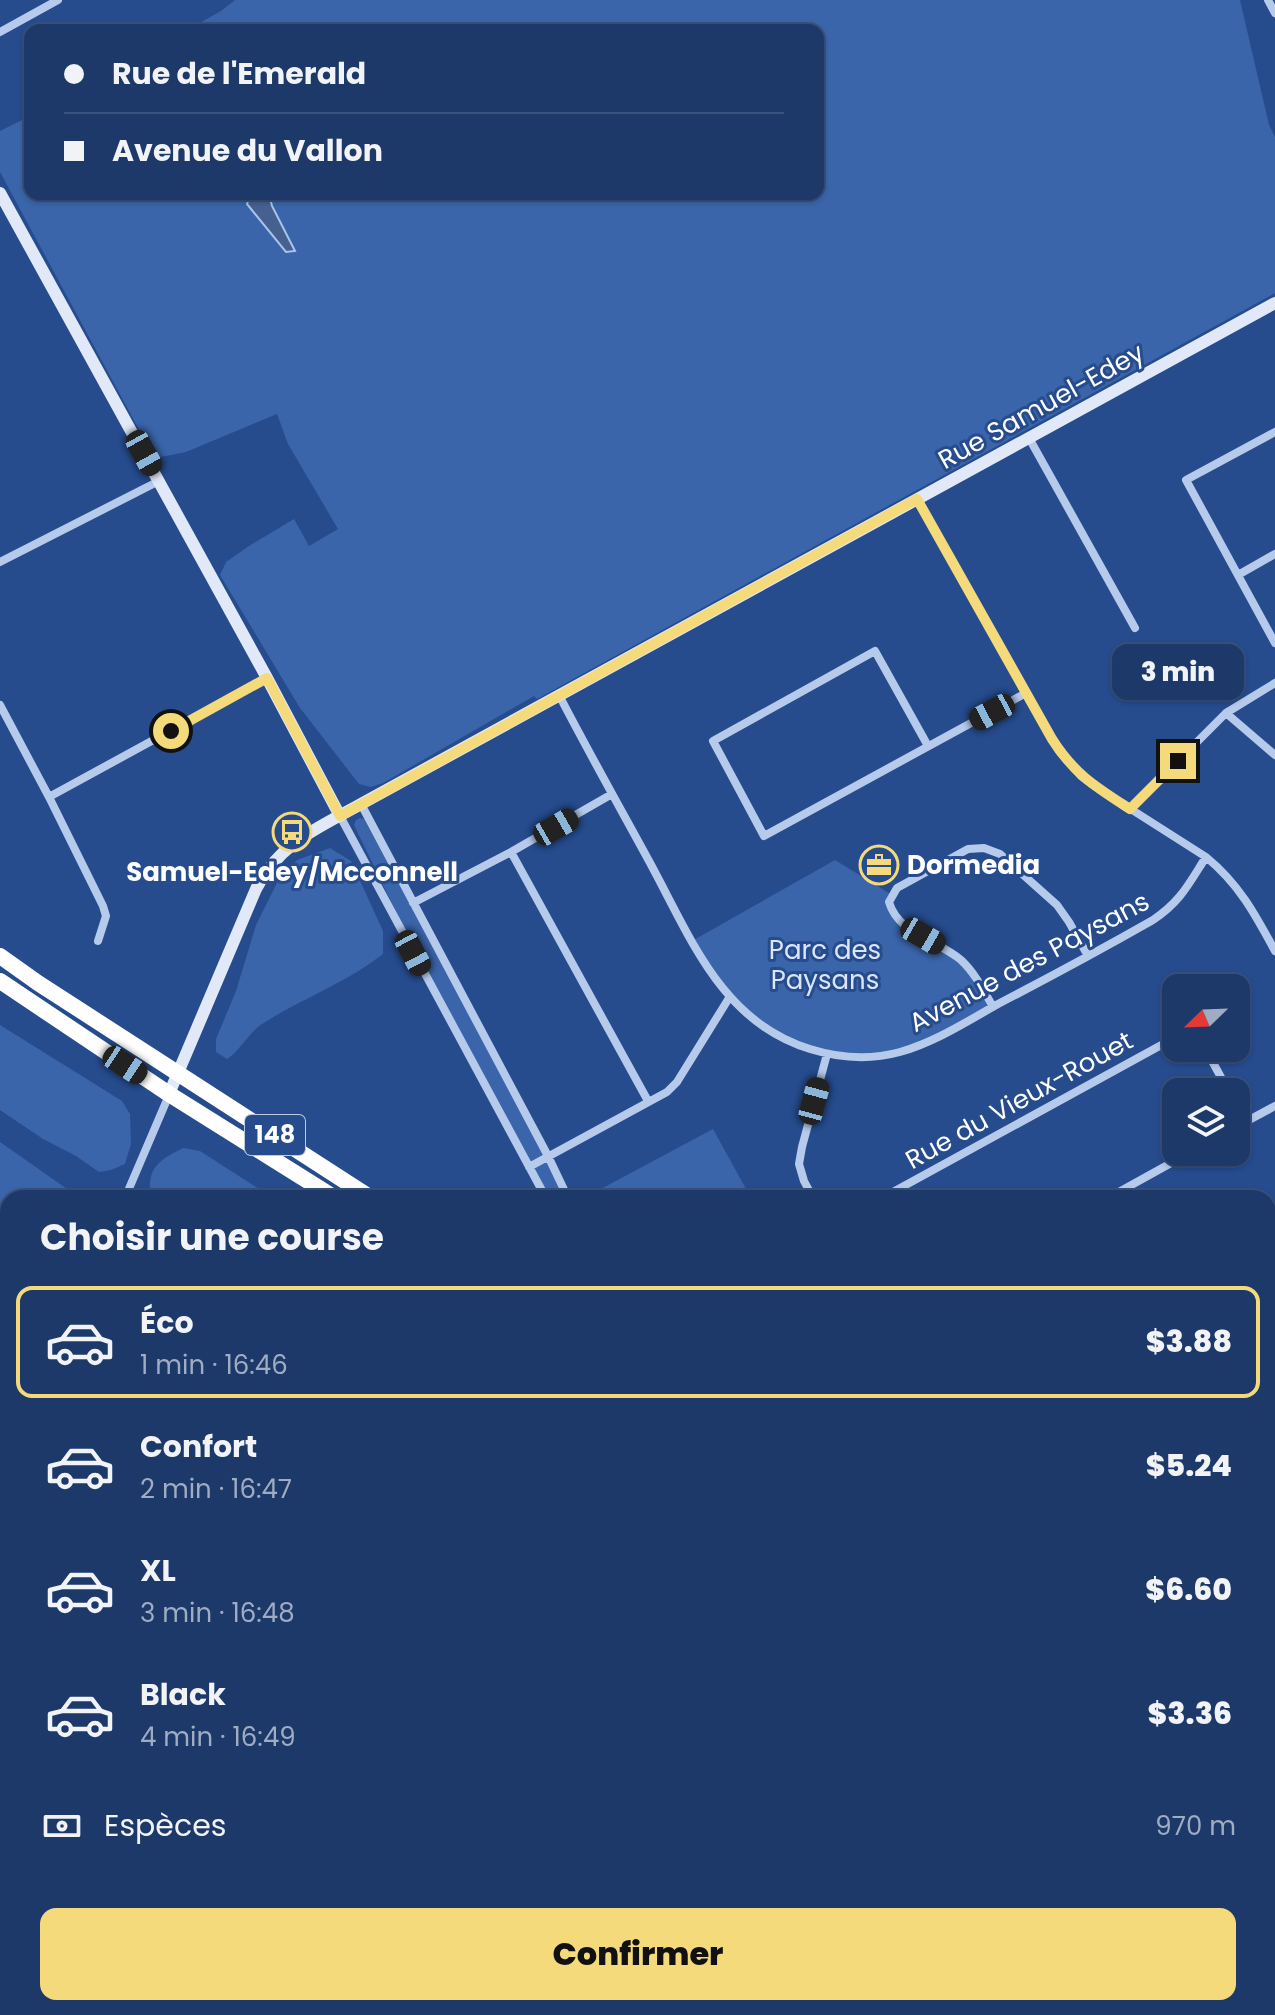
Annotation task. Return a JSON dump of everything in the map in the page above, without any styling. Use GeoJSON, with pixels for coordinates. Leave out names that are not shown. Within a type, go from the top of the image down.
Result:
{"type":"FeatureCollection","features":[{"type":"Feature","properties":{"kind":"highway","name":"148"},"geometry":{"type":"LineString","coordinates":[[0,956],[359,1190]]}},
{"type":"Feature","properties":{"kind":"highway","name":"148"},"geometry":{"type":"LineString","coordinates":[[0,981],[169,1094],[322,1190]]}},
{"type":"Feature","properties":{"kind":"street"},"geometry":{"type":"LineString","coordinates":[[0,32],[58,0]]}},
{"type":"Feature","properties":{"kind":"street"},"geometry":{"type":"LineString","coordinates":[[1268,0],[1275,13]]}},
{"type":"Feature","properties":{"kind":"street"},"geometry":{"type":"LineString","coordinates":[[0,193],[267,678],[542,1190]]}},
{"type":"Feature","properties":{"kind":"street","name":"Rue Samuel-Edey"},"geometry":{"type":"LineString","coordinates":[[128,1190],[263,875],[288,847],[361,804],[1275,303]]}},
{"type":"Feature","properties":{"kind":"street"},"geometry":{"type":"LineString","coordinates":[[1275,432],[1186,480],[1275,643]]}},
{"type":"Feature","properties":{"kind":"street"},"geometry":{"type":"LineString","coordinates":[[1029,438],[1135,628]]}},
{"type":"Feature","properties":{"kind":"street"},"geometry":{"type":"LineString","coordinates":[[0,562],[159,481]]}},
{"type":"Feature","properties":{"kind":"street"},"geometry":{"type":"LineString","coordinates":[[917,499],[1052,739],[1070,764],[1093,785],[1206,857],[1248,902],[1275,951]]}},
{"type":"Feature","properties":{"kind":"street"},"geometry":{"type":"LineString","coordinates":[[1238,575],[1275,554]]}},
{"type":"Feature","properties":{"kind":"street"},"geometry":{"type":"LineString","coordinates":[[928,746],[875,651],[713,741],[764,836],[1026,693]]}},
{"type":"Feature","properties":{"kind":"street"},"geometry":{"type":"LineString","coordinates":[[49,797],[267,678]]}},
{"type":"Feature","properties":{"kind":"street"},"geometry":{"type":"LineString","coordinates":[[1130,809],[1226,713],[1275,683]]}},
{"type":"Feature","properties":{"kind":"street","name":"Avenue des Paysans"},"geometry":{"type":"LineString","coordinates":[[559,695],[717,982],[747,1015],[773,1033],[799,1046],[827,1054],[864,1057],[898,1053],[941,1036],[1168,910],[1180,898],[1206,857]]}},
{"type":"Feature","properties":{"kind":"street"},"geometry":{"type":"LineString","coordinates":[[0,705],[103,906],[106,916],[98,941]]}},
{"type":"Feature","properties":{"kind":"street"},"geometry":{"type":"LineString","coordinates":[[1226,713],[1275,755]]}},
{"type":"Feature","properties":{"kind":"street"},"geometry":{"type":"LineString","coordinates":[[413,903],[612,794]]}},
{"type":"Feature","properties":{"kind":"street"},"geometry":{"type":"LineString","coordinates":[[361,804],[564,1190]]}},
{"type":"Feature","properties":{"kind":"street"},"geometry":{"type":"LineString","coordinates":[[993,1007],[961,960],[900,923],[892,913],[889,902],[897,888],[968,849],[984,848],[1000,854],[1057,905],[1088,956]]}},
{"type":"Feature","properties":{"kind":"street"},"geometry":{"type":"LineString","coordinates":[[511,852],[648,1101]]}},
{"type":"Feature","properties":{"kind":"street"},"geometry":{"type":"LineString","coordinates":[[529,1167],[667,1092],[677,1082],[729,998]]}},
{"type":"Feature","properties":{"kind":"street","name":"Rue du Vieux-Rouet"},"geometry":{"type":"LineString","coordinates":[[897,1190],[1162,1045]]}},
{"type":"Feature","properties":{"kind":"street"},"geometry":{"type":"LineString","coordinates":[[809,1190],[799,1164],[827,1054]]}},
{"type":"Feature","properties":{"kind":"street"},"geometry":{"type":"LineString","coordinates":[[1250,1120],[1275,1106]]}},
{"type":"Feature","properties":{"kind":"street"},"geometry":{"type":"LineString","coordinates":[[1122,1190],[1166,1166]]}},
{"type":"Feature","properties":{"kind":"green space"},"geometry":{"type":"Polygon","coordinates":[[[235,0],[1240,0],[1269,125],[1275,137],[1275,293],[537,699],[534,696],[383,783],[371,787],[359,784],[300,708],[220,575],[226,562],[294,519],[309,546],[338,529],[288,444],[277,414],[186,452],[161,457],[150,450],[0,172],[0,131],[24,119],[24,200],[824,200],[824,24],[198,24],[235,0]]]}},
{"type":"Feature","properties":{"kind":"green space"},"geometry":{"type":"Polygon","coordinates":[[[364,819],[541,1140],[564,1190],[542,1190],[440,1003],[354,825],[356,820],[364,819]]]}},
{"type":"Feature","properties":{"kind":"green space"},"geometry":{"type":"Polygon","coordinates":[[[330,848],[351,861],[383,931],[383,954],[354,974],[262,1024],[227,1059],[216,1052],[216,1039],[236,991],[256,925],[279,879],[297,860],[330,848]]]}},
{"type":"Feature","properties":{"kind":"green space","name":"Parc des Paysans"},"geometry":{"type":"Polygon","coordinates":[[[835,860],[892,895],[892,913],[961,960],[993,1007],[941,1036],[876,1057],[799,1046],[747,1015],[692,941],[835,860]]]}},
{"type":"Feature","properties":{"kind":"green space"},"geometry":{"type":"Polygon","coordinates":[[[0,1025],[122,1101],[130,1114],[131,1144],[125,1164],[99,1172],[0,1110],[0,1025]]]}},
{"type":"Feature","properties":{"kind":"green space"},"geometry":{"type":"Polygon","coordinates":[[[713,1129],[747,1190],[599,1190],[713,1129]]]}},
{"type":"Feature","properties":{"kind":"green space"},"geometry":{"type":"Polygon","coordinates":[[[0,1142],[69,1190],[0,1190],[0,1142]]]}},
{"type":"Feature","properties":{"kind":"green space"},"geometry":{"type":"Polygon","coordinates":[[[183,1148],[200,1151],[261,1190],[150,1190],[156,1166],[183,1148]]]}},
{"type":"Feature","properties":{"kind":"shaded area"},"geometry":{"type":"Polygon","coordinates":[[[248,200],[270,200],[295,251],[286,252],[247,204],[248,200]]]}},
{"type":"Feature","properties":{"kind":"place","name":"Samuel-Edey/Mcconnell"},"geometry":{"type":"Point","coordinates":[292,832]}},
{"type":"Feature","properties":{"kind":"place","name":"Dormedia"},"geometry":{"type":"Point","coordinates":[879,865]}},
{"type":"Feature","properties":{"kind":"route"},"geometry":{"type":"LineString","coordinates":[[171,731],[267,678],[340,816],[917,499],[1052,739],[1081,776],[1130,809],[1178,761]]}}]}
